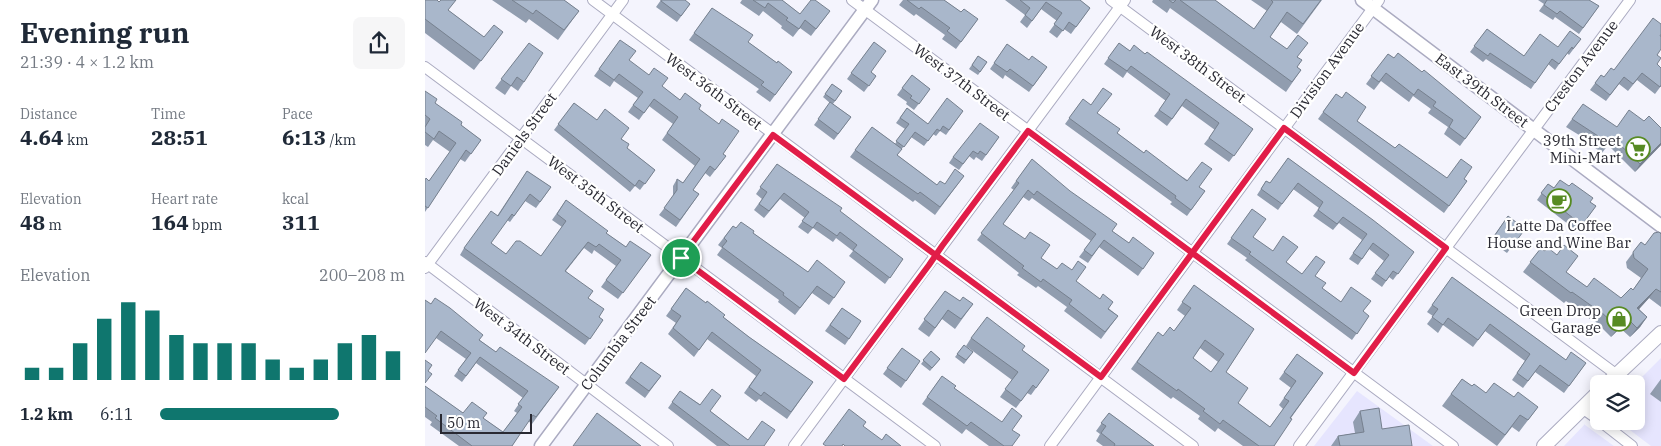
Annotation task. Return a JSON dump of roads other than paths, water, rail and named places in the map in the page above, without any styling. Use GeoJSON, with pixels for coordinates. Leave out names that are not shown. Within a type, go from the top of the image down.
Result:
{"type":"FeatureCollection","features":[{"type":"Feature","properties":{"kind":"main road"},"geometry":{"type":"LineString","coordinates":[[1616,375],[1661,333]]}},
{"type":"Feature","properties":{"kind":"main road"},"geometry":{"type":"LineString","coordinates":[[1544,446],[1590,400]]}},
{"type":"Feature","properties":{"kind":"street","name":"West 36th Street"},"geometry":{"type":"LineString","coordinates":[[593,0],[1193,446]]}},
{"type":"Feature","properties":{"kind":"street","name":"Daniels Street"},"geometry":{"type":"LineString","coordinates":[[426,265],[623,0]]}},
{"type":"Feature","properties":{"kind":"street","name":"West 37th Street"},"geometry":{"type":"LineString","coordinates":[[852,0],[869,5],[1028,131],[1453,446]]}},
{"type":"Feature","properties":{"kind":"street","name":"West 38th Street"},"geometry":{"type":"LineString","coordinates":[[1111,0],[1123,3],[1284,128],[1446,248],[1607,375]]}},
{"type":"Feature","properties":{"kind":"street","name":"East 39th Street"},"geometry":{"type":"LineString","coordinates":[[1362,0],[1376,4],[1534,129],[1661,226]]}},
{"type":"Feature","properties":{"kind":"street","name":"Creston Avenue"},"geometry":{"type":"LineString","coordinates":[[1299,446],[1534,129],[1625,2]]}},
{"type":"Feature","properties":{"kind":"street"},"geometry":{"type":"LineString","coordinates":[[794,446],[1123,3]]}},
{"type":"Feature","properties":{"kind":"street","name":"Division Avenue"},"geometry":{"type":"LineString","coordinates":[[1050,446],[1376,4]]}},
{"type":"Feature","properties":{"kind":"street","name":"Columbia Street"},"geometry":{"type":"LineString","coordinates":[[541,446],[869,5]]}},
{"type":"Feature","properties":{"kind":"street","name":"West 35th Street"},"geometry":{"type":"LineString","coordinates":[[425,67],[935,446]]}},
{"type":"Feature","properties":{"kind":"street","name":"West 34th Street"},"geometry":{"type":"LineString","coordinates":[[426,265],[668,446]]}},
{"type":"Feature","properties":{"kind":"street"},"geometry":{"type":"LineString","coordinates":[[1582,408],[1590,414]]}},
{"type":"Feature","properties":{"kind":"street"},"geometry":{"type":"LineString","coordinates":[[1611,430],[1632,446]]}},
{"type":"Feature","properties":{"kind":"place","name":"39th Street Mini-Mart"},"geometry":{"type":"Point","coordinates":[1638,149]}},
{"type":"Feature","properties":{"kind":"place","name":"Latte Da Coffee House and Wine Bar"},"geometry":{"type":"Point","coordinates":[1559,201]}},
{"type":"Feature","properties":{"kind":"place","name":"Green Drop Garage"},"geometry":{"type":"Point","coordinates":[1619,319]}}]}
